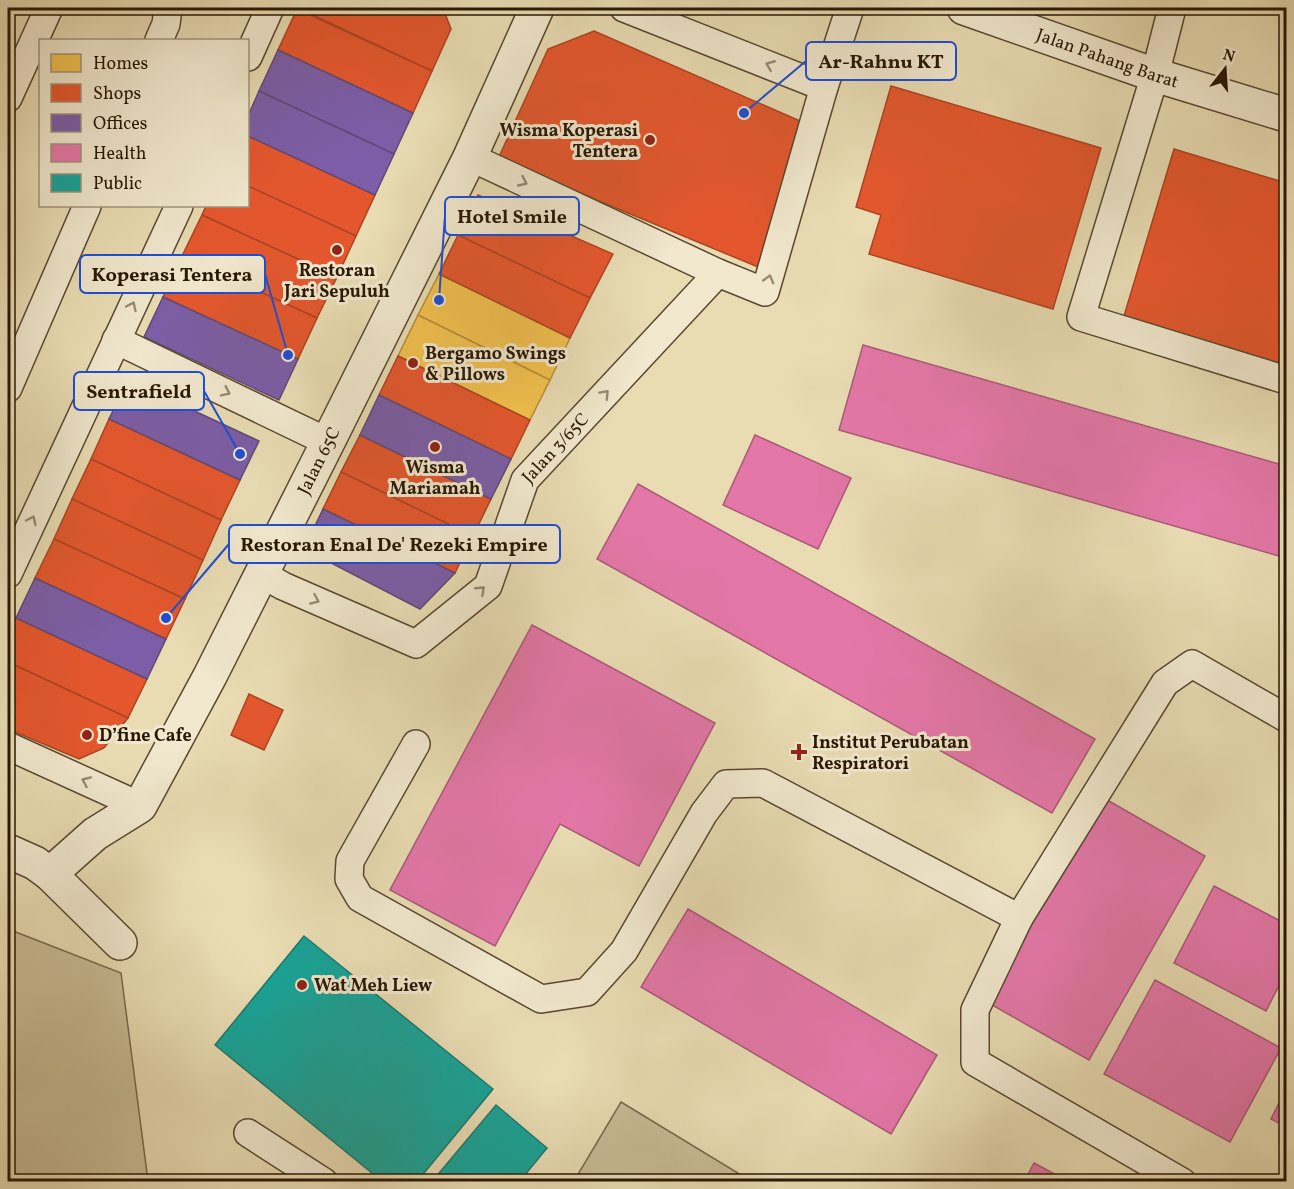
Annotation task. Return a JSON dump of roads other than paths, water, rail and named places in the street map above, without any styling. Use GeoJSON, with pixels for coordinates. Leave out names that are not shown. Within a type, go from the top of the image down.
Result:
{"type":"FeatureCollection","features":[{"type":"Feature","properties":{"kind":"street","name":"Jalan 65C"},"geometry":{"type":"LineString","coordinates":[[140,806],[262,574],[470,157],[537,8]]}},
{"type":"Feature","properties":{"kind":"street","name":"Jalan Pahang Barat"},"geometry":{"type":"LineString","coordinates":[[964,8],[1155,75],[1287,115]]}},
{"type":"Feature","properties":{"kind":"street"},"geometry":{"type":"LineString","coordinates":[[50,874],[95,834],[140,806]]}},
{"type":"Feature","properties":{"kind":"street"},"geometry":{"type":"LineString","coordinates":[[8,851],[35,863],[50,874],[120,943]]}},
{"type":"Feature","properties":{"kind":"lane"},"geometry":{"type":"LineString","coordinates":[[8,98],[49,8]]}},
{"type":"Feature","properties":{"kind":"lane"},"geometry":{"type":"LineString","coordinates":[[159,39],[166,24],[168,8]]}},
{"type":"Feature","properties":{"kind":"lane"},"geometry":{"type":"LineString","coordinates":[[249,55],[270,8]]}},
{"type":"Feature","properties":{"kind":"lane"},"geometry":{"type":"LineString","coordinates":[[624,8],[824,87]]}},
{"type":"Feature","properties":{"kind":"lane"},"geometry":{"type":"LineString","coordinates":[[470,157],[624,221],[732,273],[765,292],[824,87],[850,8]]}},
{"type":"Feature","properties":{"kind":"lane"},"geometry":{"type":"LineString","coordinates":[[1172,8],[1155,75],[1081,317],[1287,380]]}},
{"type":"Feature","properties":{"kind":"lane"},"geometry":{"type":"LineString","coordinates":[[8,388],[87,207]]}},
{"type":"Feature","properties":{"kind":"lane"},"geometry":{"type":"LineString","coordinates":[[8,573],[179,207]]}},
{"type":"Feature","properties":{"kind":"lane","name":"Jalan 3/65C"},"geometry":{"type":"LineString","coordinates":[[262,574],[283,586],[416,644],[488,586],[525,480],[732,273]]}},
{"type":"Feature","properties":{"kind":"lane"},"geometry":{"type":"LineString","coordinates":[[116,340],[328,442]]}},
{"type":"Feature","properties":{"kind":"lane"},"geometry":{"type":"LineString","coordinates":[[1182,1182],[975,1062],[975,1010],[1018,918],[1164,683],[1192,664],[1287,718]]}},
{"type":"Feature","properties":{"kind":"lane"},"geometry":{"type":"LineString","coordinates":[[416,744],[350,861],[349,879],[360,898],[541,999],[587,992],[624,951],[704,813],[726,784],[763,783],[1018,918]]}},
{"type":"Feature","properties":{"kind":"lane"},"geometry":{"type":"LineString","coordinates":[[8,746],[140,806]]}},
{"type":"Feature","properties":{"kind":"lane"},"geometry":{"type":"LineString","coordinates":[[248,1133],[312,1179]]}},
{"type":"Feature","properties":{"kind":"place","name":"Ar-Rahnu KT"},"geometry":{"type":"Point","coordinates":[744,113]}},
{"type":"Feature","properties":{"kind":"place","name":"Wisma Koperasi Tentera"},"geometry":{"type":"Point","coordinates":[650,140]}},
{"type":"Feature","properties":{"kind":"place","name":"Restoran Jari Sepuluh"},"geometry":{"type":"Point","coordinates":[337,250]}},
{"type":"Feature","properties":{"kind":"place","name":"Hotel Smile"},"geometry":{"type":"Point","coordinates":[439,300]}},
{"type":"Feature","properties":{"kind":"place","name":"Koperasi Tentera"},"geometry":{"type":"Point","coordinates":[288,355]}},
{"type":"Feature","properties":{"kind":"place","name":"Bergamo Swings & Pillows"},"geometry":{"type":"Point","coordinates":[413,363]}},
{"type":"Feature","properties":{"kind":"place","name":"Wisma Mariamah"},"geometry":{"type":"Point","coordinates":[435,447]}},
{"type":"Feature","properties":{"kind":"place","name":"Sentrafield"},"geometry":{"type":"Point","coordinates":[240,454]}},
{"type":"Feature","properties":{"kind":"place","name":"Restoran Enal De' Rezeki Empire"},"geometry":{"type":"Point","coordinates":[166,618]}},
{"type":"Feature","properties":{"kind":"place","name":"D’fine Cafe"},"geometry":{"type":"Point","coordinates":[87,735]}},
{"type":"Feature","properties":{"kind":"place","name":"Institut Perubatan Respiratori"},"geometry":{"type":"Point","coordinates":[799,752]}},
{"type":"Feature","properties":{"kind":"place","name":"Wat Meh Liew"},"geometry":{"type":"Point","coordinates":[302,985]}}]}
